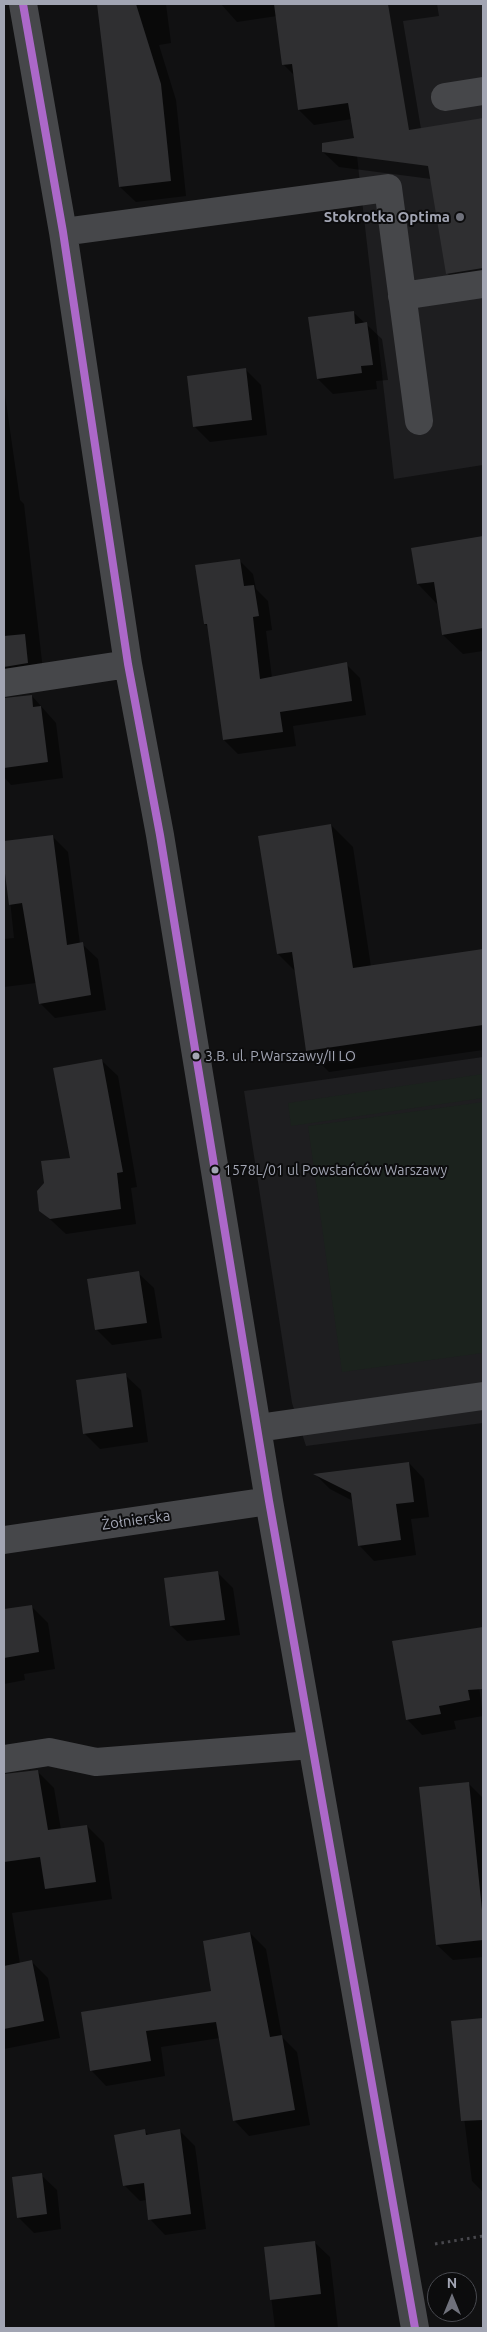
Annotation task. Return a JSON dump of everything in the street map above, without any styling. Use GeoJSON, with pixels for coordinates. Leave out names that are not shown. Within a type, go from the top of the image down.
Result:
{"type":"FeatureCollection","features":[{"type":"Feature","properties":{"kind":"street"},"geometry":{"type":"LineString","coordinates":[[22,4],[63,232],[128,664],[160,835],[269,1501],[415,2328]]}},
{"type":"Feature","properties":{"kind":"street"},"geometry":{"type":"LineString","coordinates":[[445,97],[483,91]]}},
{"type":"Feature","properties":{"kind":"street"},"geometry":{"type":"LineString","coordinates":[[63,232],[388,188],[419,421]]}},
{"type":"Feature","properties":{"kind":"street"},"geometry":{"type":"LineString","coordinates":[[402,296],[483,284]]}},
{"type":"Feature","properties":{"kind":"street"},"geometry":{"type":"LineString","coordinates":[[4,683],[128,664]]}},
{"type":"Feature","properties":{"kind":"street"},"geometry":{"type":"LineString","coordinates":[[258,1428],[483,1396]]}},
{"type":"Feature","properties":{"kind":"street","name":"Żołnierska"},"geometry":{"type":"LineString","coordinates":[[4,1540],[269,1501]]}},
{"type":"Feature","properties":{"kind":"street"},"geometry":{"type":"LineString","coordinates":[[4,1759],[50,1752],[96,1762],[312,1745]]}},
{"type":"Feature","properties":{"kind":"path"},"geometry":{"type":"LineString","coordinates":[[430,2244],[483,2236]]}},
{"type":"Feature","properties":{"kind":"shaded area"},"geometry":{"type":"Polygon","coordinates":[[[333,4],[483,4],[483,465],[394,479],[357,157],[333,4]]]}},
{"type":"Feature","properties":{"kind":"shaded area"},"geometry":{"type":"Polygon","coordinates":[[[483,1057],[483,1423],[306,1446],[292,1403],[244,1091],[483,1057]]]}},
{"type":"Feature","properties":{"kind":"shaded area"},"geometry":{"type":"Polygon","coordinates":[[[483,1074],[483,1098],[291,1126],[288,1103],[483,1074]]]}},
{"type":"Feature","properties":{"kind":"shaded area"},"geometry":{"type":"Polygon","coordinates":[[[483,1102],[483,1353],[342,1372],[308,1126],[483,1102]]]}},
{"type":"Feature","properties":{"kind":"building"},"geometry":{"type":"Polygon","coordinates":[[[97,4],[136,4],[161,84],[171,181],[119,187],[97,4]]]}},
{"type":"Feature","properties":{"kind":"building"},"geometry":{"type":"Polygon","coordinates":[[[274,4],[388,4],[409,130],[483,118],[483,268],[446,274],[428,166],[322,152],[322,143],[354,138],[348,103],[298,110],[292,64],[282,65],[274,4]]]}},
{"type":"Feature","properties":{"kind":"building"},"geometry":{"type":"Polygon","coordinates":[[[354,311],[355,324],[367,322],[373,365],[361,366],[362,373],[317,379],[308,317],[354,311]]]}},
{"type":"Feature","properties":{"kind":"building"},"geometry":{"type":"Polygon","coordinates":[[[246,368],[252,420],[193,427],[187,376],[246,368]]]}},
{"type":"Feature","properties":{"kind":"building"},"geometry":{"type":"Polygon","coordinates":[[[483,536],[483,628],[442,635],[434,582],[417,584],[411,548],[483,536]]]}},
{"type":"Feature","properties":{"kind":"building"},"geometry":{"type":"Polygon","coordinates":[[[240,559],[244,586],[254,585],[259,616],[253,617],[260,679],[347,662],[352,701],[280,712],[283,732],[223,740],[207,624],[204,624],[195,565],[240,559]]]}},
{"type":"Feature","properties":{"kind":"building"},"geometry":{"type":"Polygon","coordinates":[[[25,634],[28,663],[4,667],[4,636],[25,634]]]}},
{"type":"Feature","properties":{"kind":"building"},"geometry":{"type":"Polygon","coordinates":[[[32,695],[33,707],[41,706],[48,762],[4,768],[4,698],[32,695]]]}},
{"type":"Feature","properties":{"kind":"building"},"geometry":{"type":"Polygon","coordinates":[[[331,824],[353,968],[483,949],[483,1025],[306,1051],[292,952],[277,954],[258,836],[331,824]]]}},
{"type":"Feature","properties":{"kind":"building"},"geometry":{"type":"Polygon","coordinates":[[[53,835],[67,945],[83,942],[91,995],[39,1004],[22,903],[9,905],[4,866],[4,841],[53,835]]]}},
{"type":"Feature","properties":{"kind":"building"},"geometry":{"type":"Polygon","coordinates":[[[102,1059],[123,1172],[117,1173],[121,1209],[50,1219],[39,1211],[37,1191],[44,1183],[41,1161],[70,1158],[53,1068],[102,1059]]]}},
{"type":"Feature","properties":{"kind":"building"},"geometry":{"type":"Polygon","coordinates":[[[139,1271],[147,1323],[95,1330],[87,1279],[139,1271]]]}},
{"type":"Feature","properties":{"kind":"building"},"geometry":{"type":"Polygon","coordinates":[[[126,1373],[133,1427],[83,1434],[76,1380],[126,1373]]]}},
{"type":"Feature","properties":{"kind":"building"},"geometry":{"type":"Polygon","coordinates":[[[409,1462],[414,1502],[396,1504],[401,1540],[358,1546],[351,1493],[313,1474],[409,1462]]]}},
{"type":"Feature","properties":{"kind":"building"},"geometry":{"type":"Polygon","coordinates":[[[218,1571],[225,1620],[170,1626],[164,1578],[218,1571]]]}},
{"type":"Feature","properties":{"kind":"building"},"geometry":{"type":"Polygon","coordinates":[[[32,1605],[39,1652],[4,1658],[4,1609],[32,1605]]]}},
{"type":"Feature","properties":{"kind":"building"},"geometry":{"type":"Polygon","coordinates":[[[483,1627],[483,1689],[468,1690],[470,1700],[439,1706],[441,1714],[406,1720],[392,1641],[483,1627]]]}},
{"type":"Feature","properties":{"kind":"building"},"geometry":{"type":"Polygon","coordinates":[[[38,1770],[48,1830],[87,1825],[96,1882],[45,1889],[40,1857],[4,1862],[4,1774],[38,1770]]]}},
{"type":"Feature","properties":{"kind":"building"},"geometry":{"type":"Polygon","coordinates":[[[469,1782],[483,1920],[483,1940],[436,1945],[419,1787],[469,1782]]]}},
{"type":"Feature","properties":{"kind":"building"},"geometry":{"type":"Polygon","coordinates":[[[250,1932],[270,2037],[282,2035],[295,2110],[233,2121],[216,2022],[146,2031],[151,2061],[90,2071],[81,2012],[211,1991],[203,1941],[250,1932]]]}},
{"type":"Feature","properties":{"kind":"building"},"geometry":{"type":"Polygon","coordinates":[[[32,1960],[44,2021],[4,2029],[4,1966],[32,1960]]]}},
{"type":"Feature","properties":{"kind":"building"},"geometry":{"type":"Polygon","coordinates":[[[483,2018],[483,2120],[461,2121],[451,2021],[483,2018]]]}},
{"type":"Feature","properties":{"kind":"building"},"geometry":{"type":"Polygon","coordinates":[[[145,2129],[146,2135],[180,2129],[191,2214],[148,2220],[144,2183],[123,2186],[114,2135],[145,2129]]]}},
{"type":"Feature","properties":{"kind":"building"},"geometry":{"type":"Polygon","coordinates":[[[42,2173],[47,2214],[17,2218],[12,2177],[42,2173]]]}},
{"type":"Feature","properties":{"kind":"building"},"geometry":{"type":"Polygon","coordinates":[[[315,2241],[321,2294],[270,2300],[264,2247],[315,2241]]]}},
{"type":"Feature","properties":{"kind":"transit line"},"geometry":{"type":"LineString","coordinates":[[23,4],[63,232],[128,664],[160,835],[269,1501],[415,2328]]}},
{"type":"Feature","properties":{"kind":"place","name":"Stokrotka Optima"},"geometry":{"type":"Point","coordinates":[460,217]}},
{"type":"Feature","properties":{"kind":"place","name":"3.B. ul. P.Warszawy/II LO"},"geometry":{"type":"Point","coordinates":[196,1056]}},
{"type":"Feature","properties":{"kind":"place","name":"1578L/01 ul Powstańców Warszawy"},"geometry":{"type":"Point","coordinates":[215,1170]}}]}
